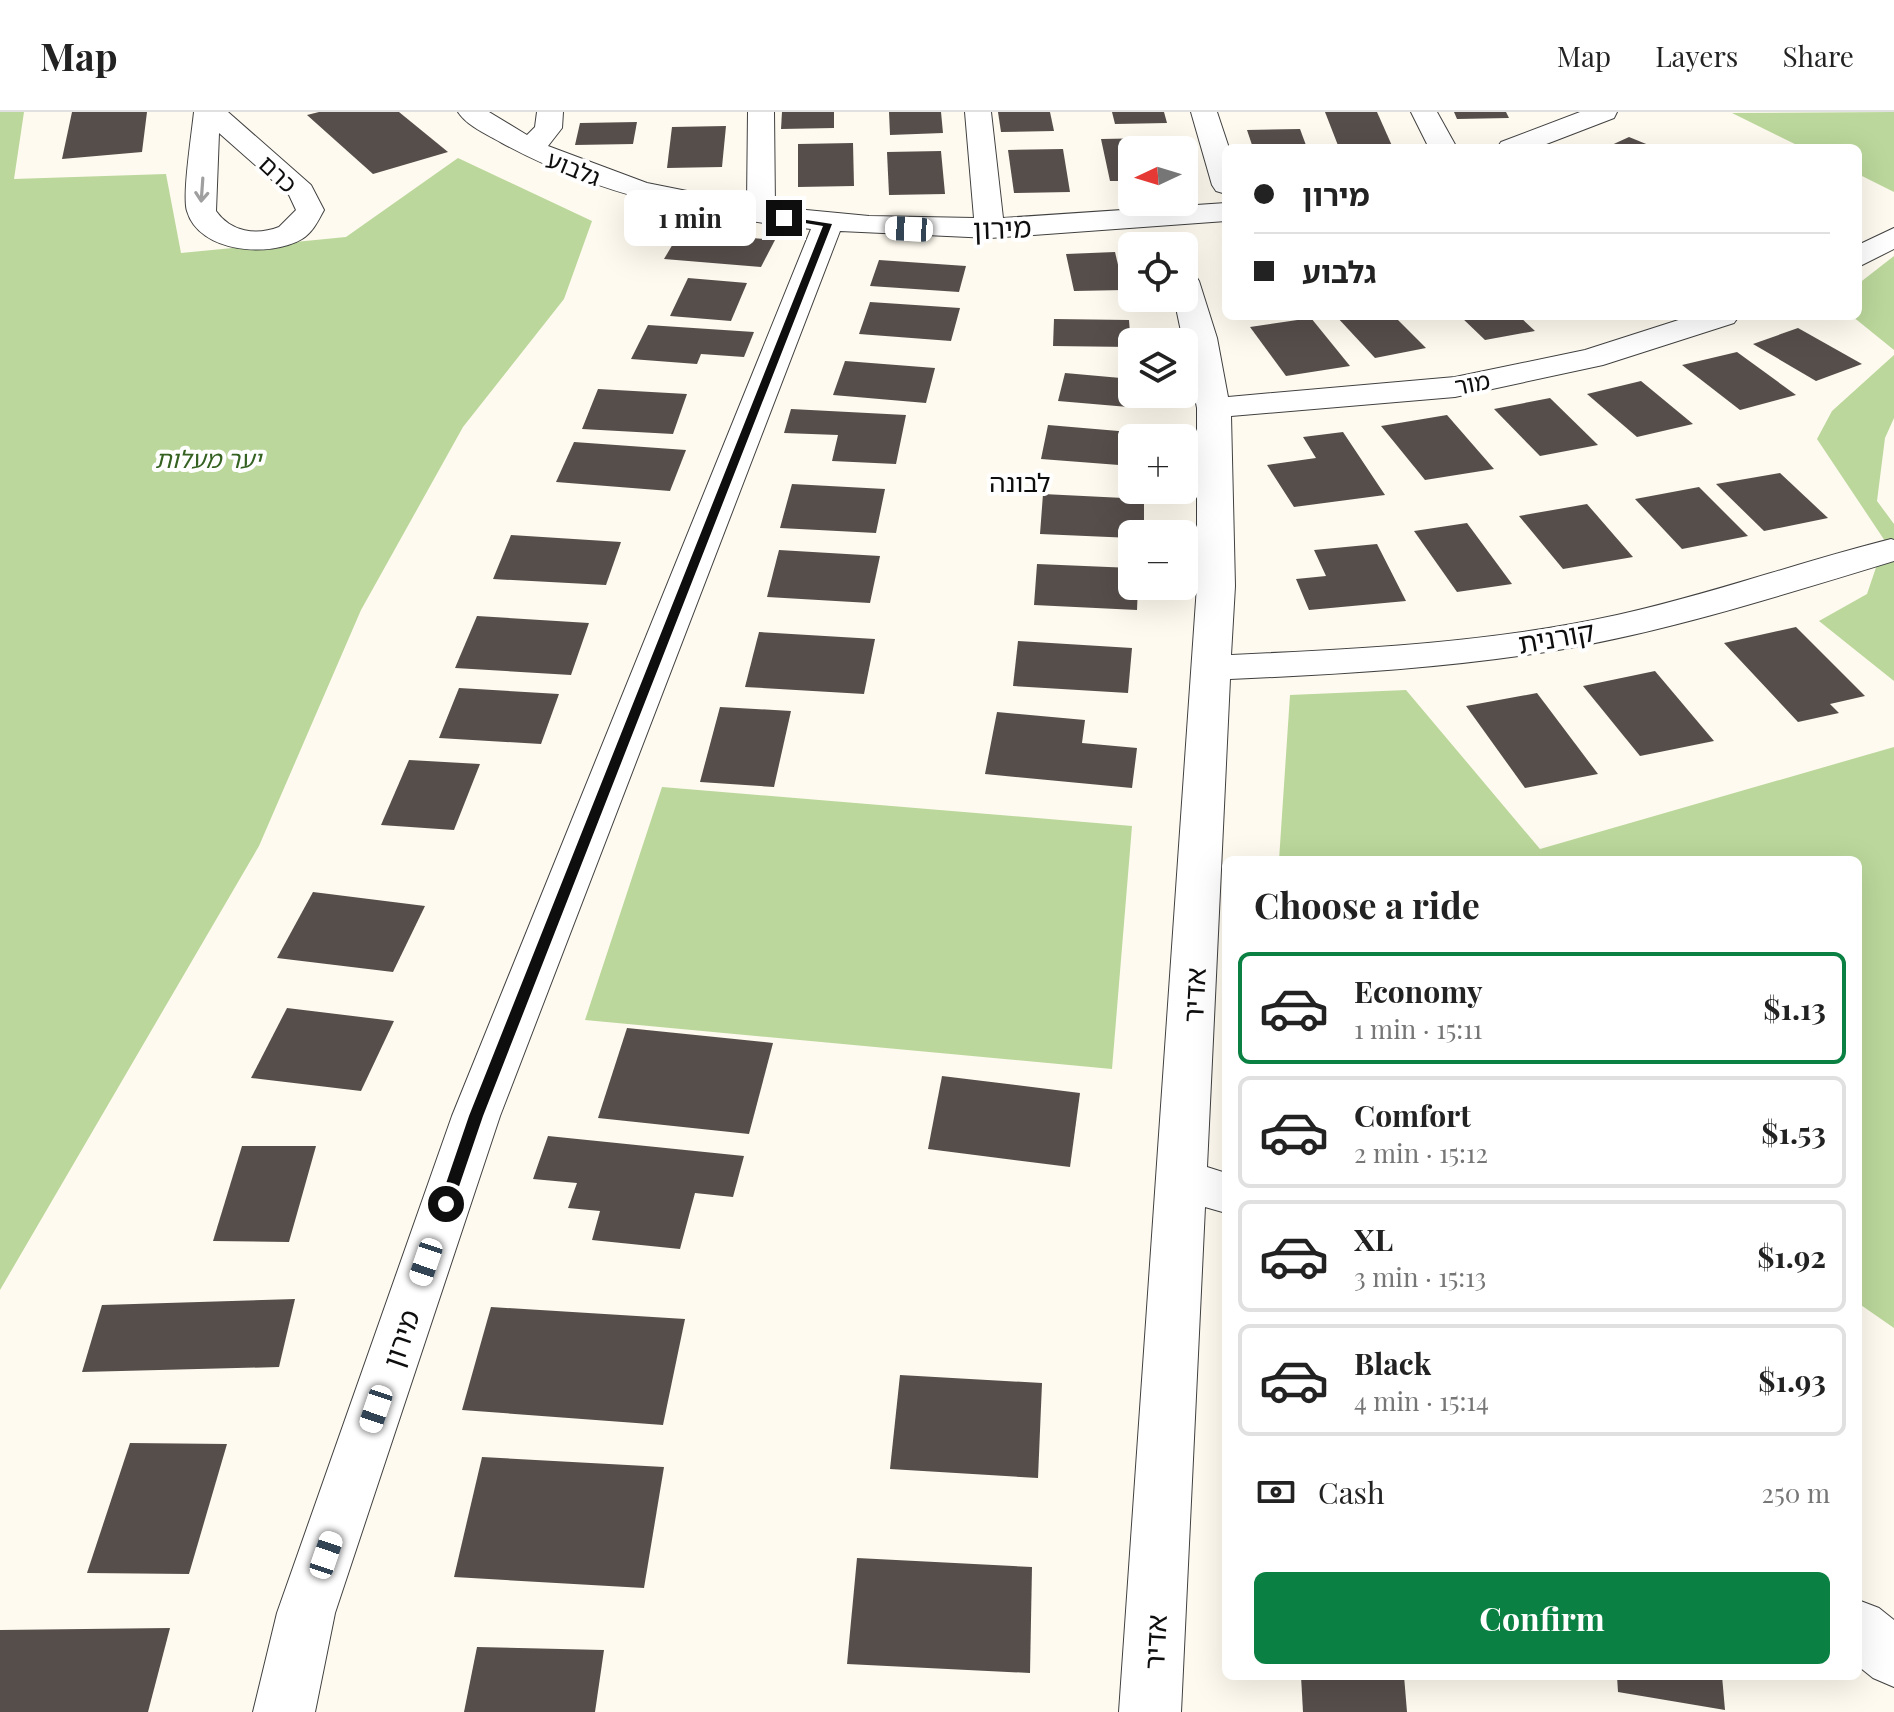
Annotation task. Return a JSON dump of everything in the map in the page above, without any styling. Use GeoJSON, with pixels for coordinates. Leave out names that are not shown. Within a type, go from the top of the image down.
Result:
{"type":"FeatureCollection","features":[{"type":"Feature","properties":{"kind":"street","name":"כרם"},"geometry":{"type":"LineString","coordinates":[[210,112],[301,191],[310,210],[307,222],[298,231],[283,237],[238,239],[206,222],[201,211],[210,112]]}},
{"type":"Feature","properties":{"kind":"street","name":"גלבוע"},"geometry":{"type":"LineString","coordinates":[[471,112],[554,162],[632,190],[828,224]]}},
{"type":"Feature","properties":{"kind":"street"},"geometry":{"type":"LineString","coordinates":[[530,149],[548,128],[550,112]]}},
{"type":"Feature","properties":{"kind":"street"},"geometry":{"type":"LineString","coordinates":[[761,112],[761,214]]}},
{"type":"Feature","properties":{"kind":"street"},"geometry":{"type":"LineString","coordinates":[[978,112],[990,229]]}},
{"type":"Feature","properties":{"kind":"street"},"geometry":{"type":"LineString","coordinates":[[1204,112],[1222,172]]}},
{"type":"Feature","properties":{"kind":"street"},"geometry":{"type":"LineString","coordinates":[[1424,112],[1441,144]]}},
{"type":"Feature","properties":{"kind":"street"},"geometry":{"type":"LineString","coordinates":[[1521,144],[1604,112]]}},
{"type":"Feature","properties":{"kind":"street","name":"מירון"},"geometry":{"type":"LineString","coordinates":[[284,1712],[306,1613],[476,1116],[828,224],[990,229],[1222,212]]}},
{"type":"Feature","properties":{"kind":"street"},"geometry":{"type":"LineString","coordinates":[[1155,218],[1162,232]]}},
{"type":"Feature","properties":{"kind":"street"},"geometry":{"type":"LineString","coordinates":[[1862,256],[1894,237]]}},
{"type":"Feature","properties":{"kind":"street","name":"אדיר"},"geometry":{"type":"LineString","coordinates":[[1150,1712],[1204,1186],[1216,586],[1214,408],[1193,312]]}},
{"type":"Feature","properties":{"kind":"street","name":"מור"},"geometry":{"type":"LineString","coordinates":[[1214,408],[1455,387],[1592,358],[1711,320]]}},
{"type":"Feature","properties":{"kind":"street","name":"קורנית"},"geometry":{"type":"LineString","coordinates":[[1212,668],[1369,660],[1522,644],[1688,610],[1891,550]]}},
{"type":"Feature","properties":{"kind":"street"},"geometry":{"type":"LineString","coordinates":[[1862,1631],[1894,1658]]}},
{"type":"Feature","properties":{"kind":"green space","name":"יער מעלות"},"geometry":{"type":"Polygon","coordinates":[[[0,112],[24,112],[14,179],[166,174],[181,253],[346,237],[458,158],[592,221],[564,299],[463,427],[361,610],[259,846],[0,1290],[0,112]]]}},
{"type":"Feature","properties":{"kind":"green space"},"geometry":{"type":"Polygon","coordinates":[[[1894,112],[1894,192],[1862,176],[1862,144],[1795,144],[1732,113],[1894,112]]]}},
{"type":"Feature","properties":{"kind":"green space"},"geometry":{"type":"Polygon","coordinates":[[[1894,256],[1894,350],[1857,320],[1862,320],[1862,281],[1894,256]]]}},
{"type":"Feature","properties":{"kind":"green space"},"geometry":{"type":"Polygon","coordinates":[[[1894,355],[1894,418],[1885,438],[1877,501],[1894,524],[1894,681],[1819,621],[1867,594],[1885,541],[1817,439],[1832,411],[1894,355]]]}},
{"type":"Feature","properties":{"kind":"green space"},"geometry":{"type":"Polygon","coordinates":[[[1406,690],[1540,849],[1894,747],[1894,1328],[1862,1306],[1862,856],[1279,856],[1290,695],[1406,690]]]}},
{"type":"Feature","properties":{"kind":"green space"},"geometry":{"type":"Polygon","coordinates":[[[662,787],[1132,826],[1112,1069],[585,1020],[662,787]]]}},
{"type":"Feature","properties":{"kind":"building"},"geometry":{"type":"Polygon","coordinates":[[[72,112],[147,112],[142,152],[62,159],[72,112]]]}},
{"type":"Feature","properties":{"kind":"building"},"geometry":{"type":"Polygon","coordinates":[[[319,112],[399,112],[448,152],[373,174],[307,115],[319,112]]]}},
{"type":"Feature","properties":{"kind":"building"},"geometry":{"type":"Polygon","coordinates":[[[782,112],[834,112],[834,128],[781,129],[782,112]]]}},
{"type":"Feature","properties":{"kind":"building"},"geometry":{"type":"Polygon","coordinates":[[[889,112],[941,112],[943,133],[890,135],[889,112]]]}},
{"type":"Feature","properties":{"kind":"building"},"geometry":{"type":"Polygon","coordinates":[[[998,112],[1050,112],[1054,131],[1001,132],[998,112]]]}},
{"type":"Feature","properties":{"kind":"building"},"geometry":{"type":"Polygon","coordinates":[[[1112,112],[1164,112],[1167,123],[1115,124],[1112,112]]]}},
{"type":"Feature","properties":{"kind":"building"},"geometry":{"type":"Polygon","coordinates":[[[1325,112],[1377,112],[1391,144],[1337,144],[1325,112]]]}},
{"type":"Feature","properties":{"kind":"building"},"geometry":{"type":"Polygon","coordinates":[[[1454,112],[1506,112],[1509,118],[1457,119],[1454,112]]]}},
{"type":"Feature","properties":{"kind":"building"},"geometry":{"type":"Polygon","coordinates":[[[637,122],[633,144],[575,145],[580,123],[637,122]]]}},
{"type":"Feature","properties":{"kind":"building"},"geometry":{"type":"Polygon","coordinates":[[[726,126],[722,167],[667,168],[672,127],[726,126]]]}},
{"type":"Feature","properties":{"kind":"building"},"geometry":{"type":"Polygon","coordinates":[[[1300,129],[1306,144],[1252,144],[1247,130],[1300,129]]]}},
{"type":"Feature","properties":{"kind":"building"},"geometry":{"type":"Polygon","coordinates":[[[1629,137],[1646,144],[1614,144],[1629,137]]]}},
{"type":"Feature","properties":{"kind":"building"},"geometry":{"type":"Polygon","coordinates":[[[1101,139],[1118,139],[1118,181],[1110,181],[1101,139]]]}},
{"type":"Feature","properties":{"kind":"building"},"geometry":{"type":"Polygon","coordinates":[[[853,143],[854,186],[798,187],[798,144],[853,143]]]}},
{"type":"Feature","properties":{"kind":"building"},"geometry":{"type":"Polygon","coordinates":[[[1063,149],[1070,192],[1014,193],[1008,150],[1063,149]]]}},
{"type":"Feature","properties":{"kind":"building"},"geometry":{"type":"Polygon","coordinates":[[[941,151],[945,194],[889,195],[887,152],[941,151]]]}},
{"type":"Feature","properties":{"kind":"building"},"geometry":{"type":"Polygon","coordinates":[[[680,232],[775,240],[761,267],[664,259],[680,232]]]}},
{"type":"Feature","properties":{"kind":"building"},"geometry":{"type":"Polygon","coordinates":[[[1115,252],[1118,290],[1074,291],[1066,254],[1115,252]]]}},
{"type":"Feature","properties":{"kind":"building"},"geometry":{"type":"Polygon","coordinates":[[[879,260],[966,266],[959,292],[870,286],[879,260]]]}},
{"type":"Feature","properties":{"kind":"building"},"geometry":{"type":"Polygon","coordinates":[[[688,278],[747,283],[731,321],[670,316],[688,278]]]}},
{"type":"Feature","properties":{"kind":"building"},"geometry":{"type":"Polygon","coordinates":[[[870,302],[960,308],[951,341],[859,334],[870,302]]]}},
{"type":"Feature","properties":{"kind":"building"},"geometry":{"type":"Polygon","coordinates":[[[1054,319],[1129,320],[1130,328],[1118,328],[1118,347],[1053,346],[1054,319]]]}},
{"type":"Feature","properties":{"kind":"building"},"geometry":{"type":"Polygon","coordinates":[[[1313,320],[1350,366],[1286,376],[1250,327],[1313,320]]]}},
{"type":"Feature","properties":{"kind":"building"},"geometry":{"type":"Polygon","coordinates":[[[1340,320],[1398,320],[1426,348],[1375,358],[1340,320]]]}},
{"type":"Feature","properties":{"kind":"building"},"geometry":{"type":"Polygon","coordinates":[[[1464,320],[1523,320],[1535,331],[1485,340],[1464,320]]]}},
{"type":"Feature","properties":{"kind":"building"},"geometry":{"type":"Polygon","coordinates":[[[648,325],[754,332],[744,357],[701,354],[697,364],[631,359],[648,325]]]}},
{"type":"Feature","properties":{"kind":"building"},"geometry":{"type":"Polygon","coordinates":[[[1798,328],[1862,364],[1816,381],[1753,344],[1798,328]]]}},
{"type":"Feature","properties":{"kind":"building"},"geometry":{"type":"Polygon","coordinates":[[[1737,352],[1796,395],[1740,410],[1682,365],[1737,352]]]}},
{"type":"Feature","properties":{"kind":"building"},"geometry":{"type":"Polygon","coordinates":[[[845,361],[935,368],[926,403],[833,395],[845,361]]]}},
{"type":"Feature","properties":{"kind":"building"},"geometry":{"type":"Polygon","coordinates":[[[1065,373],[1118,378],[1118,406],[1058,401],[1065,373]]]}},
{"type":"Feature","properties":{"kind":"building"},"geometry":{"type":"Polygon","coordinates":[[[1641,381],[1693,424],[1637,437],[1587,394],[1641,381]]]}},
{"type":"Feature","properties":{"kind":"building"},"geometry":{"type":"Polygon","coordinates":[[[598,389],[687,394],[673,434],[582,429],[598,389]]]}},
{"type":"Feature","properties":{"kind":"building"},"geometry":{"type":"Polygon","coordinates":[[[1550,398],[1598,445],[1540,456],[1494,409],[1550,398]]]}},
{"type":"Feature","properties":{"kind":"building"},"geometry":{"type":"Polygon","coordinates":[[[791,409],[906,415],[896,464],[832,461],[838,435],[784,433],[791,409]]]}},
{"type":"Feature","properties":{"kind":"building"},"geometry":{"type":"Polygon","coordinates":[[[1447,415],[1494,469],[1425,480],[1381,426],[1447,415]]]}},
{"type":"Feature","properties":{"kind":"building"},"geometry":{"type":"Polygon","coordinates":[[[1048,425],[1118,431],[1118,465],[1041,459],[1048,425]]]}},
{"type":"Feature","properties":{"kind":"building"},"geometry":{"type":"Polygon","coordinates":[[[1343,432],[1385,495],[1294,507],[1267,465],[1316,458],[1303,437],[1343,432]]]}},
{"type":"Feature","properties":{"kind":"building"},"geometry":{"type":"Polygon","coordinates":[[[574,442],[686,450],[670,491],[556,482],[574,442]]]}},
{"type":"Feature","properties":{"kind":"building"},"geometry":{"type":"Polygon","coordinates":[[[1780,473],[1828,518],[1764,531],[1716,484],[1780,473]]]}},
{"type":"Feature","properties":{"kind":"building"},"geometry":{"type":"Polygon","coordinates":[[[792,484],[885,489],[876,533],[780,528],[792,484]]]}},
{"type":"Feature","properties":{"kind":"building"},"geometry":{"type":"Polygon","coordinates":[[[1699,487],[1748,536],[1682,549],[1635,499],[1699,487]]]}},
{"type":"Feature","properties":{"kind":"building"},"geometry":{"type":"Polygon","coordinates":[[[1043,494],[1118,498],[1118,504],[1144,504],[1144,520],[1118,520],[1118,537],[1040,534],[1043,494]]]}},
{"type":"Feature","properties":{"kind":"building"},"geometry":{"type":"Polygon","coordinates":[[[1587,504],[1633,557],[1563,569],[1519,516],[1587,504]]]}},
{"type":"Feature","properties":{"kind":"building"},"geometry":{"type":"Polygon","coordinates":[[[1467,523],[1512,584],[1457,592],[1414,531],[1467,523]]]}},
{"type":"Feature","properties":{"kind":"building"},"geometry":{"type":"Polygon","coordinates":[[[511,535],[621,542],[606,585],[493,579],[511,535]]]}},
{"type":"Feature","properties":{"kind":"building"},"geometry":{"type":"Polygon","coordinates":[[[1377,544],[1406,601],[1309,610],[1296,579],[1326,576],[1314,550],[1377,544]]]}},
{"type":"Feature","properties":{"kind":"building"},"geometry":{"type":"Polygon","coordinates":[[[779,550],[880,556],[870,603],[767,597],[779,550]]]}},
{"type":"Feature","properties":{"kind":"building"},"geometry":{"type":"Polygon","coordinates":[[[1037,564],[1118,567],[1118,600],[1137,600],[1137,610],[1034,605],[1037,564]]]}},
{"type":"Feature","properties":{"kind":"building"},"geometry":{"type":"Polygon","coordinates":[[[477,616],[589,623],[571,675],[455,668],[477,616]]]}},
{"type":"Feature","properties":{"kind":"building"},"geometry":{"type":"Polygon","coordinates":[[[1796,627],[1865,696],[1830,704],[1839,713],[1798,722],[1724,643],[1796,627]]]}},
{"type":"Feature","properties":{"kind":"building"},"geometry":{"type":"Polygon","coordinates":[[[759,632],[875,639],[864,694],[745,687],[759,632]]]}},
{"type":"Feature","properties":{"kind":"building"},"geometry":{"type":"Polygon","coordinates":[[[1018,641],[1132,648],[1128,693],[1013,686],[1018,641]]]}},
{"type":"Feature","properties":{"kind":"building"},"geometry":{"type":"Polygon","coordinates":[[[1655,671],[1714,741],[1640,756],[1583,686],[1655,671]]]}},
{"type":"Feature","properties":{"kind":"building"},"geometry":{"type":"Polygon","coordinates":[[[459,688],[559,694],[541,744],[439,738],[459,688]]]}},
{"type":"Feature","properties":{"kind":"building"},"geometry":{"type":"Polygon","coordinates":[[[1537,693],[1598,774],[1525,788],[1466,706],[1537,693]]]}},
{"type":"Feature","properties":{"kind":"building"},"geometry":{"type":"Polygon","coordinates":[[[720,707],[791,711],[774,787],[700,782],[720,707]]]}},
{"type":"Feature","properties":{"kind":"building"},"geometry":{"type":"Polygon","coordinates":[[[997,712],[1085,720],[1082,743],[1137,748],[1132,788],[985,774],[997,712]]]}},
{"type":"Feature","properties":{"kind":"building"},"geometry":{"type":"Polygon","coordinates":[[[409,760],[480,764],[454,830],[381,825],[409,760]]]}},
{"type":"Feature","properties":{"kind":"building"},"geometry":{"type":"Polygon","coordinates":[[[313,892],[425,906],[393,972],[277,958],[313,892]]]}},
{"type":"Feature","properties":{"kind":"building"},"geometry":{"type":"Polygon","coordinates":[[[287,1008],[394,1021],[361,1091],[251,1078],[287,1008]]]}},
{"type":"Feature","properties":{"kind":"building"},"geometry":{"type":"Polygon","coordinates":[[[627,1028],[773,1043],[749,1134],[598,1118],[627,1028]]]}},
{"type":"Feature","properties":{"kind":"building"},"geometry":{"type":"Polygon","coordinates":[[[942,1076],[1080,1093],[1070,1167],[928,1149],[942,1076]]]}},
{"type":"Feature","properties":{"kind":"building"},"geometry":{"type":"Polygon","coordinates":[[[548,1136],[744,1156],[733,1197],[695,1193],[680,1249],[592,1240],[600,1211],[568,1208],[577,1183],[533,1179],[548,1136]]]}},
{"type":"Feature","properties":{"kind":"building"},"geometry":{"type":"Polygon","coordinates":[[[242,1146],[316,1146],[289,1242],[213,1241],[242,1146]]]}},
{"type":"Feature","properties":{"kind":"building"},"geometry":{"type":"Polygon","coordinates":[[[295,1299],[279,1367],[82,1372],[102,1305],[295,1299]]]}},
{"type":"Feature","properties":{"kind":"building"},"geometry":{"type":"Polygon","coordinates":[[[491,1307],[685,1319],[663,1425],[462,1410],[491,1307]]]}},
{"type":"Feature","properties":{"kind":"building"},"geometry":{"type":"Polygon","coordinates":[[[900,1375],[1042,1383],[1038,1478],[890,1469],[900,1375]]]}},
{"type":"Feature","properties":{"kind":"building"},"geometry":{"type":"Polygon","coordinates":[[[130,1443],[227,1444],[189,1574],[87,1573],[130,1443]]]}},
{"type":"Feature","properties":{"kind":"building"},"geometry":{"type":"Polygon","coordinates":[[[482,1457],[664,1467],[644,1588],[454,1577],[482,1457]]]}},
{"type":"Feature","properties":{"kind":"building"},"geometry":{"type":"Polygon","coordinates":[[[857,1558],[1032,1567],[1030,1673],[847,1664],[857,1558]]]}},
{"type":"Feature","properties":{"kind":"building"},"geometry":{"type":"Polygon","coordinates":[[[170,1628],[148,1712],[0,1712],[0,1630],[170,1628]]]}},
{"type":"Feature","properties":{"kind":"building"},"geometry":{"type":"Polygon","coordinates":[[[477,1647],[604,1650],[595,1712],[464,1712],[477,1647]]]}},
{"type":"Feature","properties":{"kind":"building"},"geometry":{"type":"Polygon","coordinates":[[[1301,1680],[1404,1680],[1407,1712],[1303,1712],[1301,1680]]]}},
{"type":"Feature","properties":{"kind":"building"},"geometry":{"type":"Polygon","coordinates":[[[1617,1680],[1722,1680],[1725,1710],[1618,1692],[1617,1680]]]}},
{"type":"Feature","properties":{"kind":"district","name":"לבונה"},"geometry":{"type":"Point","coordinates":[1020,481]}},
{"type":"Feature","properties":{"kind":"route"},"geometry":{"type":"LineString","coordinates":[[446,1204],[476,1116],[828,224],[784,218]]}}]}
